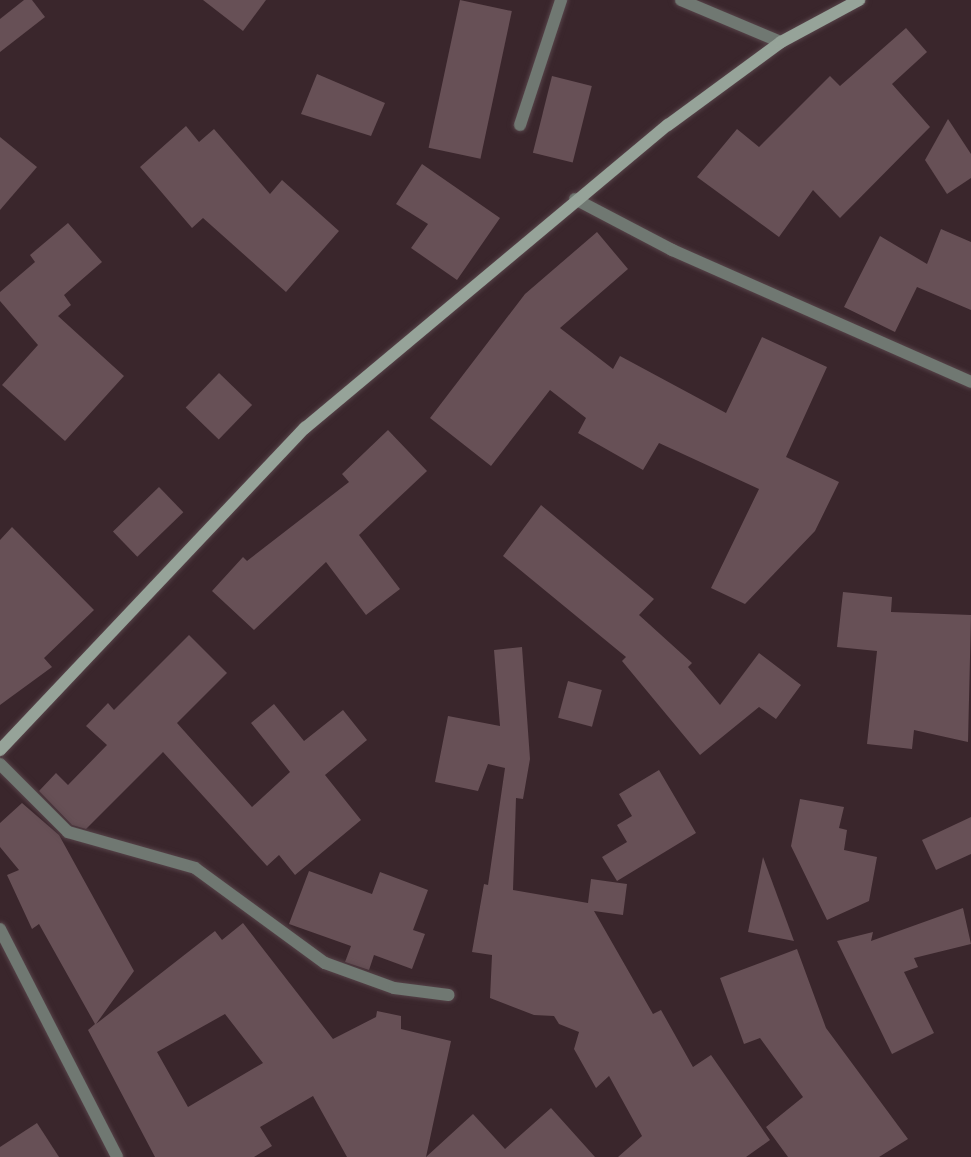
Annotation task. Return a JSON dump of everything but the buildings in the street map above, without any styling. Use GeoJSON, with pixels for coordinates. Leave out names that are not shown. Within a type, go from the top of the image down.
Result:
{"type":"FeatureCollection","features":[{"type":"Feature","properties":{"kind":"main road"},"geometry":{"type":"LineString","coordinates":[[0,750],[305,428],[575,199],[781,42],[859,0]]}},
{"type":"Feature","properties":{"kind":"street"},"geometry":{"type":"LineString","coordinates":[[520,125],[561,0]]}},
{"type":"Feature","properties":{"kind":"street"},"geometry":{"type":"LineString","coordinates":[[681,0],[781,42]]}},
{"type":"Feature","properties":{"kind":"street"},"geometry":{"type":"LineString","coordinates":[[575,199],[672,250],[971,382]]}},
{"type":"Feature","properties":{"kind":"street"},"geometry":{"type":"LineString","coordinates":[[0,764],[68,832],[195,868],[325,963],[394,988],[449,995]]}},
{"type":"Feature","properties":{"kind":"street"},"geometry":{"type":"LineString","coordinates":[[0,928],[117,1157]]}}]}
